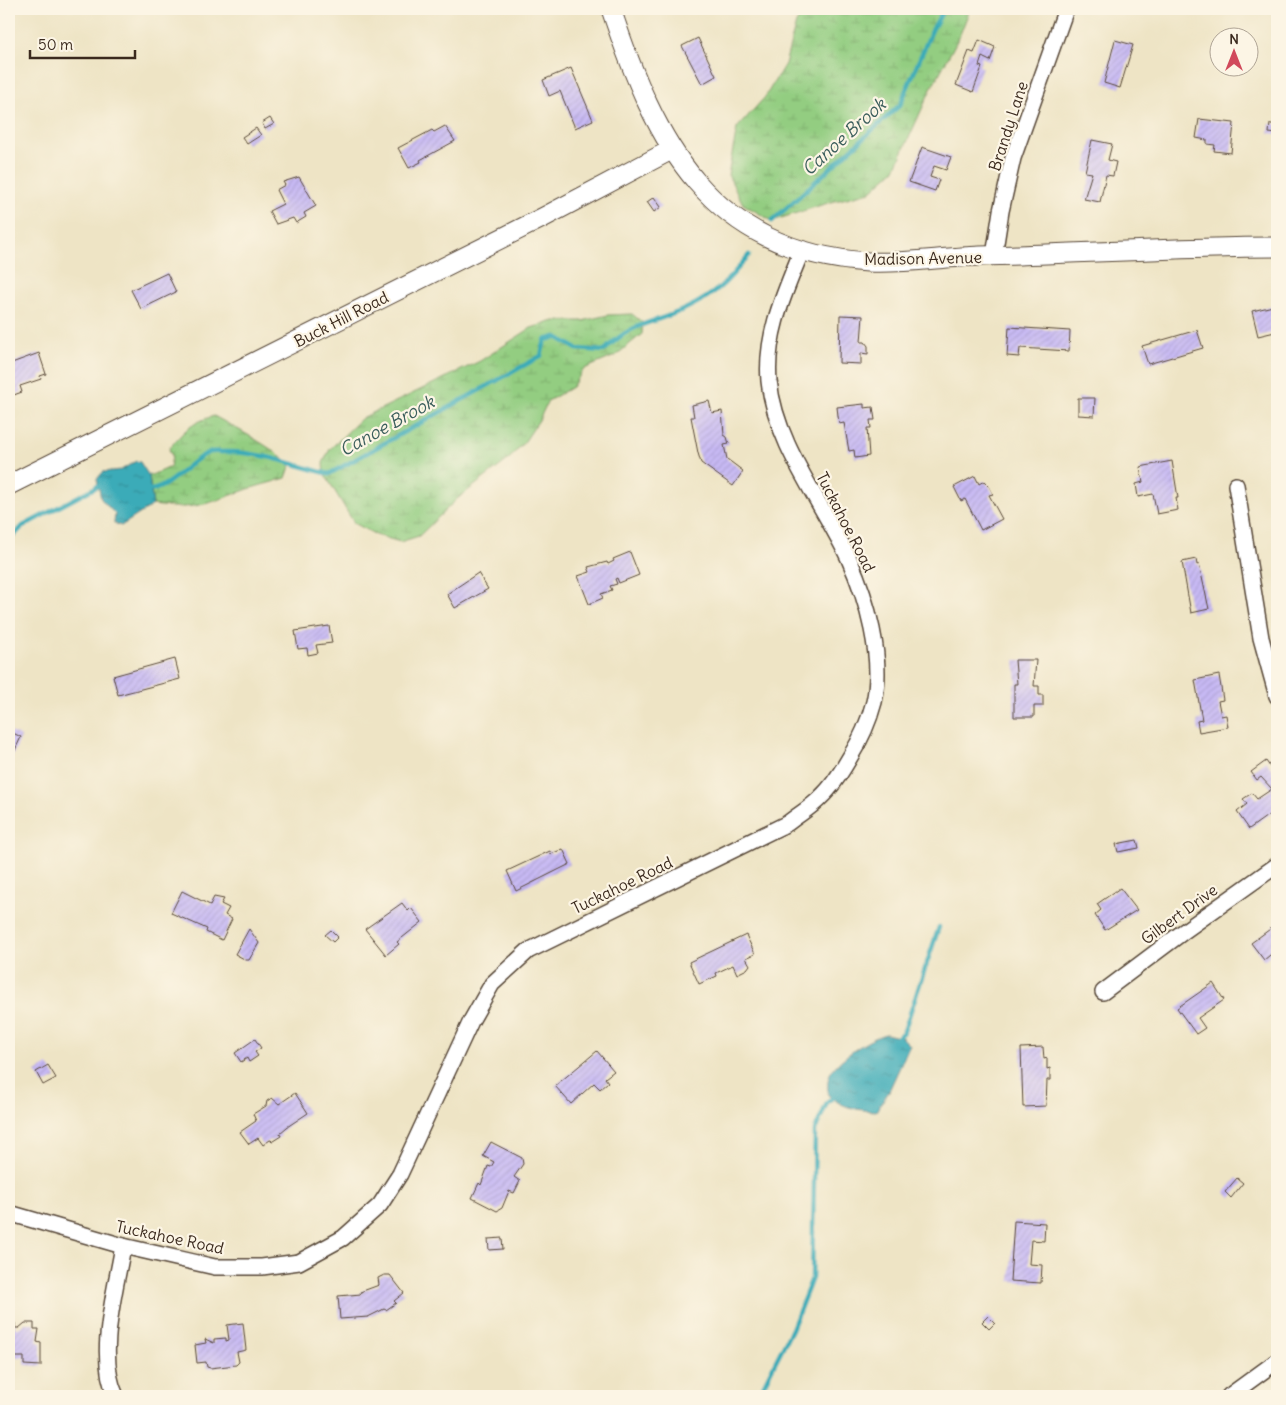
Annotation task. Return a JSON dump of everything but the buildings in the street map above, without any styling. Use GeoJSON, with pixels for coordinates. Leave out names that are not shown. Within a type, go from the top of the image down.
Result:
{"type":"FeatureCollection","features":[{"type":"Feature","properties":{"kind":"street","name":"Madison Avenue"},"geometry":{"type":"LineString","coordinates":[[611,9],[642,93],[671,150],[682,166],[732,216],[762,234],[802,250],[868,262],[1277,247]]}},
{"type":"Feature","properties":{"kind":"street","name":"Brandy Lane"},"geometry":{"type":"LineString","coordinates":[[994,256],[1001,211],[1014,158],[1066,9]]}},
{"type":"Feature","properties":{"kind":"street","name":"Buck Hill Road"},"geometry":{"type":"LineString","coordinates":[[9,485],[536,221],[671,150]]}},
{"type":"Feature","properties":{"kind":"street","name":"Tuckahoe Road"},"geometry":{"type":"LineString","coordinates":[[9,1213],[123,1246],[215,1267],[262,1267],[299,1262],[343,1238],[380,1205],[400,1174],[471,1021],[492,984],[528,951],[788,823],[822,797],[840,775],[859,742],[874,702],[877,667],[872,623],[849,560],[809,488],[779,423],[769,382],[768,348],[776,318],[802,250]]}},
{"type":"Feature","properties":{"kind":"street"},"geometry":{"type":"LineString","coordinates":[[1236,485],[1261,638],[1277,696]]}},
{"type":"Feature","properties":{"kind":"street","name":"Gilbert Drive"},"geometry":{"type":"LineString","coordinates":[[1104,992],[1183,932],[1277,865]]}},
{"type":"Feature","properties":{"kind":"street"},"geometry":{"type":"LineString","coordinates":[[116,1396],[108,1360],[109,1337],[123,1246]]}},
{"type":"Feature","properties":{"kind":"street"},"geometry":{"type":"LineString","coordinates":[[1229,1396],[1277,1361]]}},
{"type":"Feature","properties":{"kind":"green space"},"geometry":{"type":"Polygon","coordinates":[[[807,9],[970,9],[959,37],[930,91],[895,169],[870,192],[772,221],[743,204],[728,175],[737,128],[765,97],[785,64],[796,23],[807,9]]]}},
{"type":"Feature","properties":{"kind":"green space"},"geometry":{"type":"Polygon","coordinates":[[[632,314],[643,323],[642,334],[615,356],[584,369],[572,387],[548,401],[539,420],[525,441],[508,460],[457,499],[419,536],[400,542],[376,535],[354,523],[324,473],[323,463],[330,449],[362,418],[480,361],[531,328],[554,321],[582,321],[608,315],[632,314]]]}},
{"type":"Feature","properties":{"kind":"green space"},"geometry":{"type":"Polygon","coordinates":[[[214,416],[264,444],[291,464],[286,478],[196,506],[153,505],[149,476],[170,467],[172,456],[169,449],[184,432],[194,424],[214,416]]]}},
{"type":"Feature","properties":{"kind":"water"},"geometry":{"type":"Polygon","coordinates":[[[136,461],[140,462],[149,476],[153,505],[121,526],[114,523],[115,514],[101,499],[97,479],[103,472],[121,470],[136,461]]]}},
{"type":"Feature","properties":{"kind":"water"},"geometry":{"type":"Polygon","coordinates":[[[886,1034],[903,1038],[910,1045],[888,1093],[876,1111],[850,1108],[828,1095],[829,1076],[838,1063],[863,1044],[886,1034]]]}},
{"type":"Feature","properties":{"kind":"waterway","name":"Canoe Brook"},"geometry":{"type":"LineString","coordinates":[[772,221],[900,105],[932,30],[944,9]]}},
{"type":"Feature","properties":{"kind":"waterway","name":"Canoe Brook"},"geometry":{"type":"LineString","coordinates":[[146,490],[162,486],[193,462],[213,452],[237,452],[264,456],[329,474],[541,356],[545,340],[556,337],[577,349],[604,351],[634,328],[673,314],[706,298],[728,280],[749,255]]}},
{"type":"Feature","properties":{"kind":"waterway","name":"Canoe Brook"},"geometry":{"type":"LineString","coordinates":[[9,541],[23,526],[98,486],[103,486]]}},
{"type":"Feature","properties":{"kind":"waterway"},"geometry":{"type":"LineString","coordinates":[[894,1041],[904,1031],[939,927]]}},
{"type":"Feature","properties":{"kind":"waterway"},"geometry":{"type":"LineString","coordinates":[[755,1396],[761,1390],[792,1329],[812,1278],[815,1130],[827,1103],[835,1095]]}}]}
